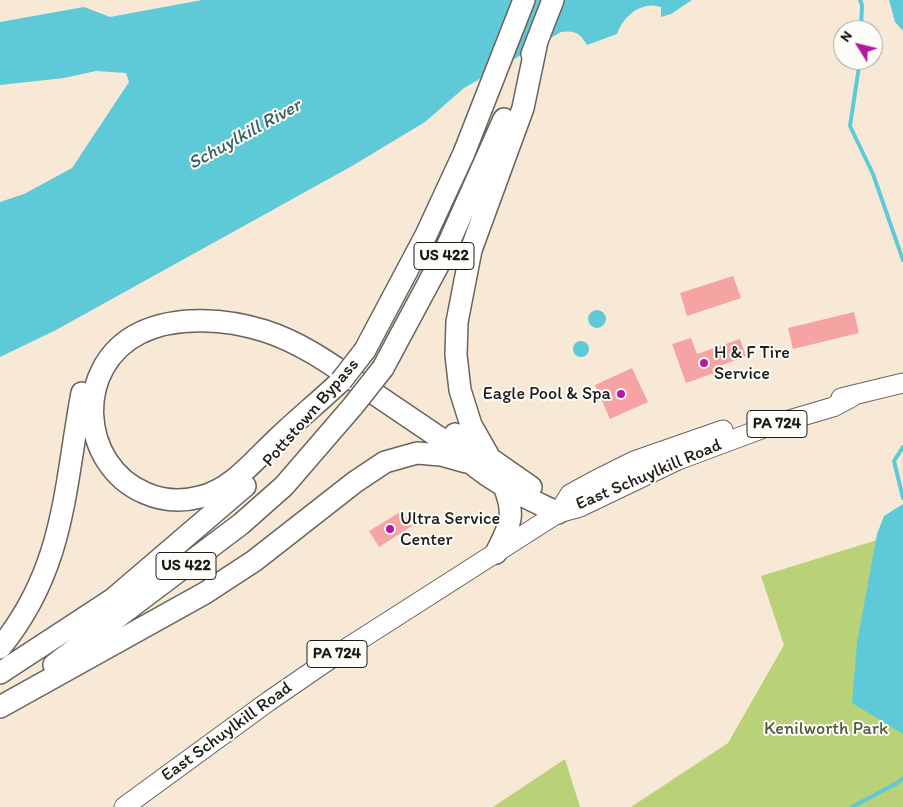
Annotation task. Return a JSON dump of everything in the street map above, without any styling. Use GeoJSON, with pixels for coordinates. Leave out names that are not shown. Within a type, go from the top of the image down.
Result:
{"type":"FeatureCollection","features":[{"type":"Feature","properties":{"kind":"highway","name":"Pottstown Bypass"},"geometry":{"type":"LineString","coordinates":[[0,673],[113,599],[249,482],[296,435],[342,381],[365,350],[426,235],[464,153],[524,0]]}},
{"type":"Feature","properties":{"kind":"highway","name":"US 422"},"geometry":{"type":"LineString","coordinates":[[505,136],[553,0]]}},
{"type":"Feature","properties":{"kind":"highway","name":"Pottstown Bypass"},"geometry":{"type":"LineString","coordinates":[[0,706],[241,524],[284,486],[383,368],[505,136]]}},
{"type":"Feature","properties":{"kind":"highway"},"geometry":{"type":"LineString","coordinates":[[481,461],[472,425],[460,390],[456,354],[457,322],[475,236],[505,136]]}},
{"type":"Feature","properties":{"kind":"highway"},"geometry":{"type":"LineString","coordinates":[[0,648],[30,607],[53,553],[62,518],[79,408],[87,376],[101,350],[112,338],[144,318],[167,312],[209,311],[256,317],[306,335],[394,392],[481,461],[504,486],[558,513]]}},
{"type":"Feature","properties":{"kind":"highway"},"geometry":{"type":"LineString","coordinates":[[342,381],[231,482],[211,494],[189,500],[163,499],[127,483],[103,456],[92,423],[92,406],[97,382],[108,361],[122,344],[139,333],[163,325],[183,322],[224,323],[265,331],[314,352],[459,451],[532,489],[558,513]]}},
{"type":"Feature","properties":{"kind":"highway"},"geometry":{"type":"LineString","coordinates":[[0,706],[205,593],[254,561],[355,482],[385,462],[406,455],[429,453],[481,461]]}},
{"type":"Feature","properties":{"kind":"highway"},"geometry":{"type":"LineString","coordinates":[[496,553],[511,520],[512,510],[504,486]]}},
{"type":"Feature","properties":{"kind":"main road","name":"East Schuylkill Road"},"geometry":{"type":"LineString","coordinates":[[124,807],[268,701],[558,513],[570,494],[634,461],[769,415],[833,398],[852,397],[903,383]]}},
{"type":"Feature","properties":{"kind":"green space","name":"Kenilworth Park"},"geometry":{"type":"Polygon","coordinates":[[[903,532],[903,807],[631,807],[728,743],[784,645],[761,576],[903,532]]]}},
{"type":"Feature","properties":{"kind":"green space"},"geometry":{"type":"Polygon","coordinates":[[[565,759],[580,807],[493,807],[565,759]]]}},
{"type":"Feature","properties":{"kind":"water","name":"Schuylkill River"},"geometry":{"type":"Polygon","coordinates":[[[202,0],[692,0],[671,14],[661,17],[661,7],[654,5],[640,8],[628,16],[617,34],[587,45],[577,33],[561,32],[464,88],[425,122],[352,166],[56,330],[0,357],[0,202],[24,194],[72,168],[129,82],[126,73],[96,71],[64,78],[0,85],[0,22],[84,7],[110,17],[202,0]]]}},
{"type":"Feature","properties":{"kind":"water"},"geometry":{"type":"Polygon","coordinates":[[[889,0],[903,0],[903,31],[895,22],[889,0]]]}},
{"type":"Feature","properties":{"kind":"water"},"geometry":{"type":"Polygon","coordinates":[[[597,310],[603,313],[606,319],[603,325],[597,328],[591,325],[588,319],[591,313],[597,310]]]}},
{"type":"Feature","properties":{"kind":"water"},"geometry":{"type":"Polygon","coordinates":[[[581,341],[587,343],[589,349],[587,355],[581,357],[575,355],[573,349],[575,343],[581,341]]]}},
{"type":"Feature","properties":{"kind":"water"},"geometry":{"type":"Polygon","coordinates":[[[903,504],[903,734],[852,703],[857,643],[877,534],[884,516],[903,504]]]}},
{"type":"Feature","properties":{"kind":"building"},"geometry":{"type":"Polygon","coordinates":[[[733,276],[741,298],[687,316],[680,293],[733,276]]]}},
{"type":"Feature","properties":{"kind":"building"},"geometry":{"type":"Polygon","coordinates":[[[854,312],[859,333],[793,349],[788,328],[854,312]]]}},
{"type":"Feature","properties":{"kind":"building","name":"H & F Tire Service"},"geometry":{"type":"Polygon","coordinates":[[[691,338],[697,354],[740,339],[746,356],[712,369],[714,373],[686,383],[672,344],[691,338]]]}},
{"type":"Feature","properties":{"kind":"building","name":"Eagle Pool & Spa"},"geometry":{"type":"Polygon","coordinates":[[[632,368],[648,402],[610,419],[595,385],[632,368]]]}},
{"type":"Feature","properties":{"kind":"building","name":"Ultra Service Center"},"geometry":{"type":"Polygon","coordinates":[[[402,511],[412,526],[379,547],[369,531],[402,511]]]}},
{"type":"Feature","properties":{"kind":"waterway"},"geometry":{"type":"LineString","coordinates":[[860,0],[862,5],[861,20]]}},
{"type":"Feature","properties":{"kind":"waterway"},"geometry":{"type":"LineString","coordinates":[[858,70],[850,126],[873,174],[903,260]]}},
{"type":"Feature","properties":{"kind":"waterway"},"geometry":{"type":"LineString","coordinates":[[903,447],[894,461],[903,498]]}},
{"type":"Feature","properties":{"kind":"waterway"},"geometry":{"type":"LineString","coordinates":[[852,807],[903,778]]}},
{"type":"Feature","properties":{"kind":"place","name":"H & F Tire Service"},"geometry":{"type":"Point","coordinates":[704,363]}},
{"type":"Feature","properties":{"kind":"place","name":"Eagle Pool & Spa"},"geometry":{"type":"Point","coordinates":[621,394]}},
{"type":"Feature","properties":{"kind":"place","name":"Ultra Service Center"},"geometry":{"type":"Point","coordinates":[390,529]}}]}
